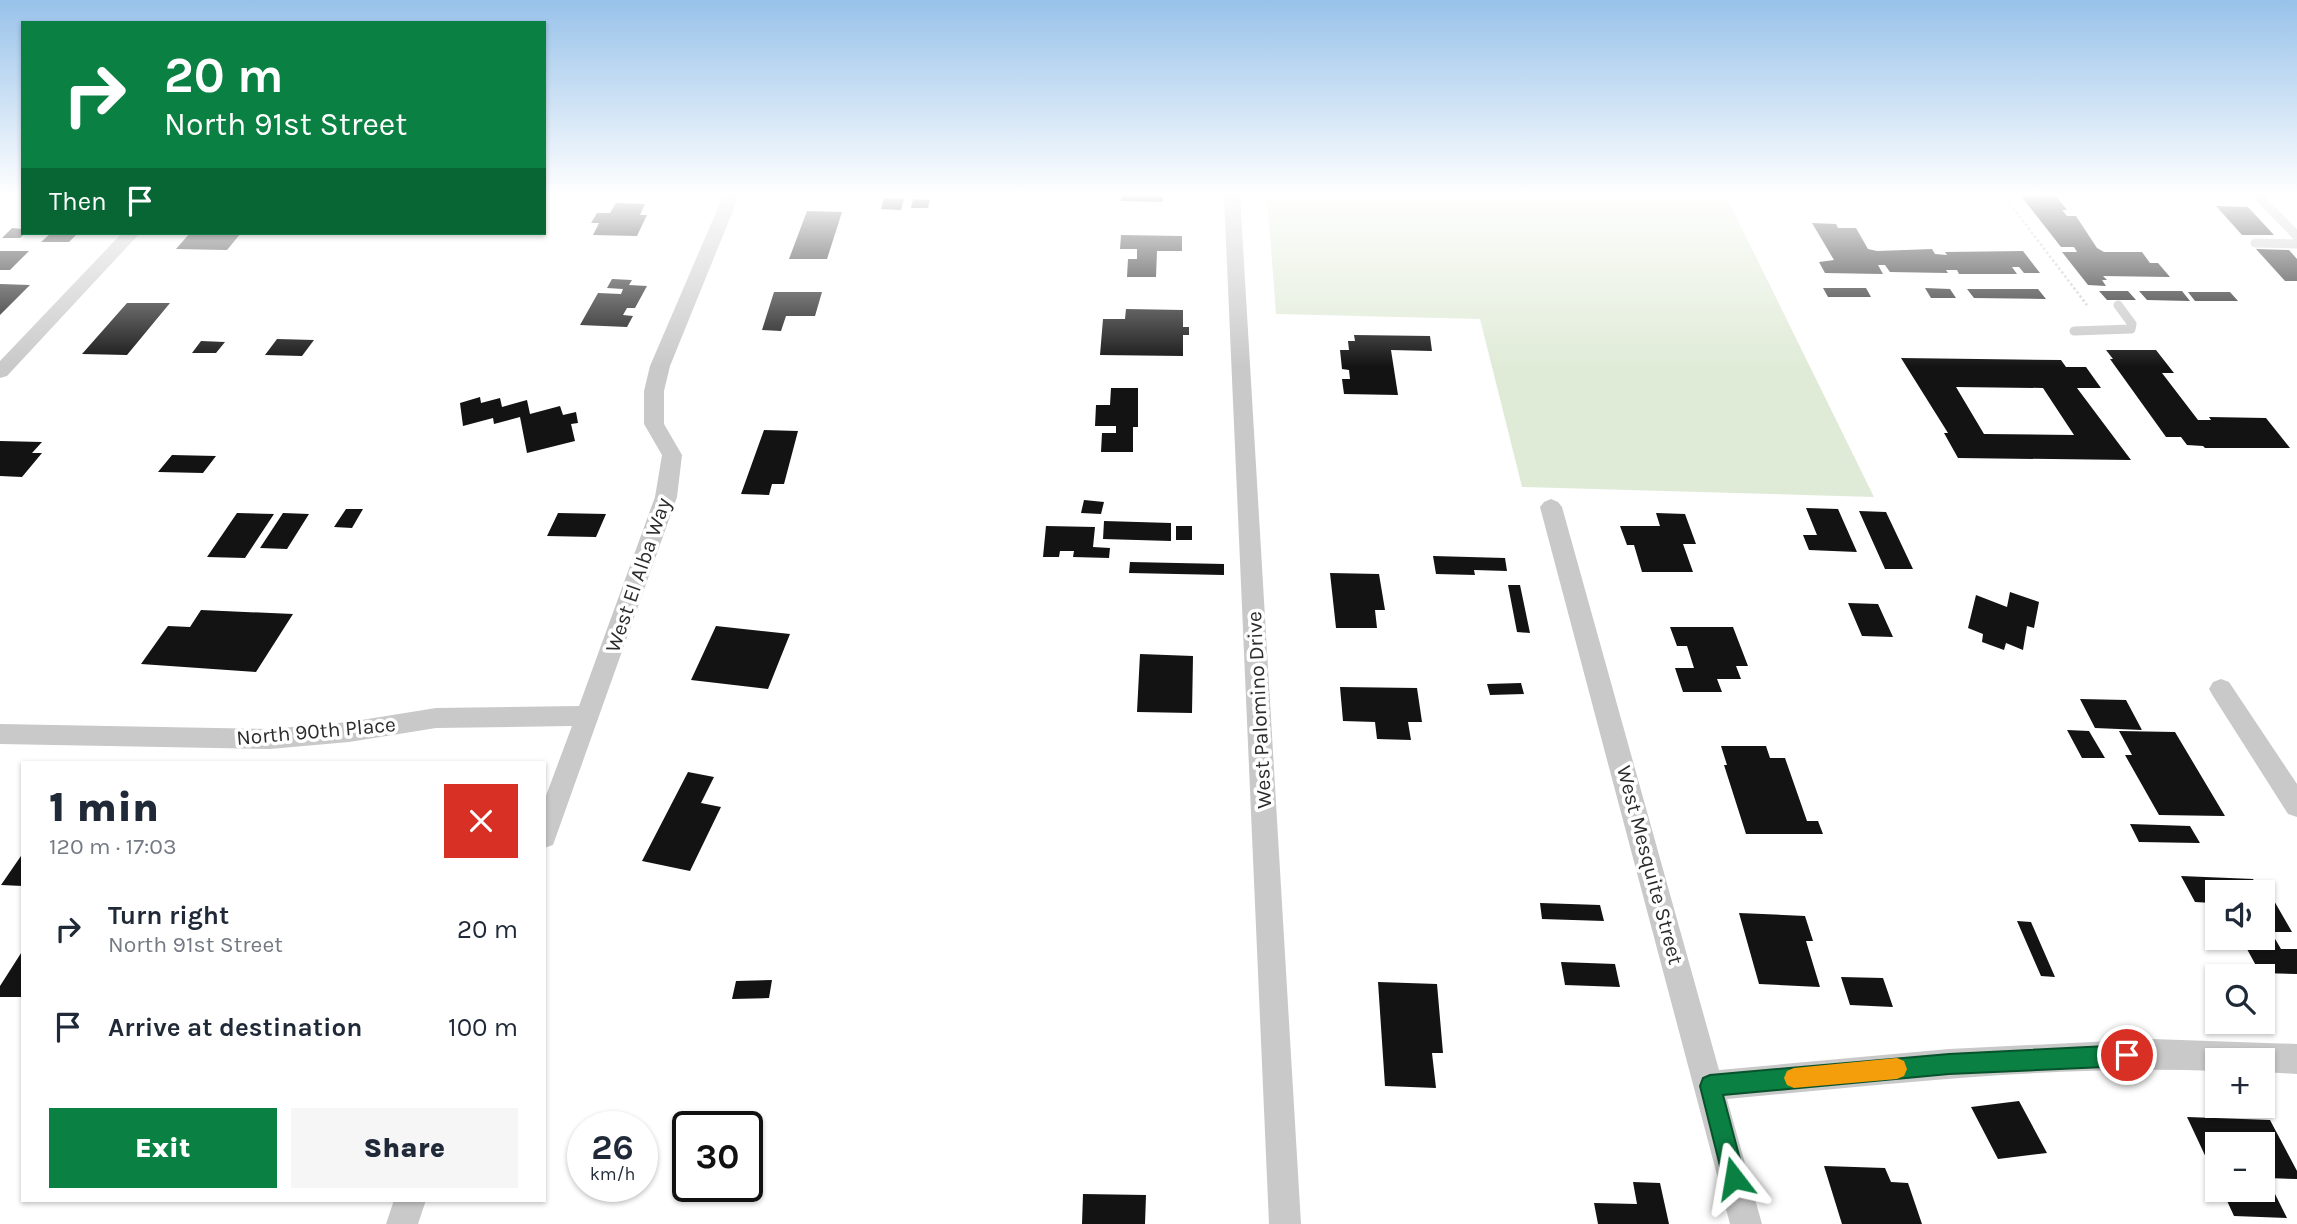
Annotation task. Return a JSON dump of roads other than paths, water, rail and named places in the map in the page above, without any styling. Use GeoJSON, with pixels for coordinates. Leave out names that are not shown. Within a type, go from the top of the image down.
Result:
{"type":"FeatureCollection","features":[{"type":"Feature","properties":{"kind":"street"},"geometry":{"type":"LineString","coordinates":[[0,372],[112,253]]}},
{"type":"Feature","properties":{"kind":"street","name":"West El Alba Way"},"geometry":{"type":"LineString","coordinates":[[546,832],[666,497],[672,456],[654,424],[654,391],[660,366],[707,253]]}},
{"type":"Feature","properties":{"kind":"street","name":"West Palomino Drive"},"geometry":{"type":"LineString","coordinates":[[1235,253],[1285,1224]]}},
{"type":"Feature","properties":{"kind":"street","name":"West Mesquite Street"},"geometry":{"type":"LineString","coordinates":[[1551,507],[1746,1224]]}},
{"type":"Feature","properties":{"kind":"street"},"geometry":{"type":"LineString","coordinates":[[2221,689],[2297,806]]}},
{"type":"Feature","properties":{"kind":"street","name":"North 90th Place"},"geometry":{"type":"LineString","coordinates":[[0,734],[270,739],[349,732],[436,718],[589,716]]}},
{"type":"Feature","properties":{"kind":"street"},"geometry":{"type":"LineString","coordinates":[[1710,1086],[1949,1064],[2139,1055],[2297,1059]]}},
{"type":"Feature","properties":{"kind":"street"},"geometry":{"type":"LineString","coordinates":[[402,1224],[409,1202]]}},
{"type":"Feature","properties":{"kind":"lane"},"geometry":{"type":"LineString","coordinates":[[2074,331],[2131,329],[2132,324],[2118,306]]}}]}
